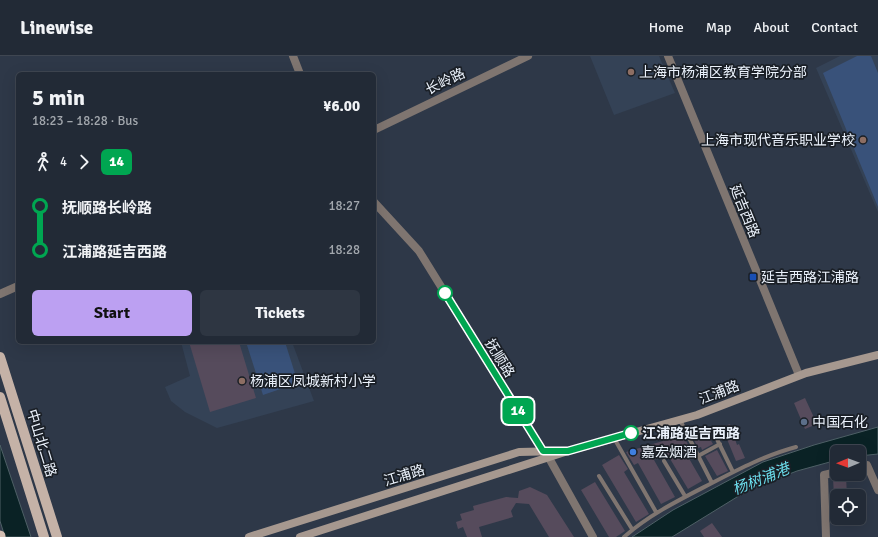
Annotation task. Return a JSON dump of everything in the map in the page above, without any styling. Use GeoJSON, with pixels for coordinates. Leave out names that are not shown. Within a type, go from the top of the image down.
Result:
{"type":"FeatureCollection","features":[{"type":"Feature","properties":{"kind":"main road","name":"江浦路"},"geometry":{"type":"LineString","coordinates":[[300,537],[568,451],[711,410],[799,376],[878,355]]}},
{"type":"Feature","properties":{"kind":"main road","name":"中山北二路"},"geometry":{"type":"LineString","coordinates":[[0,357],[57,537]]}},
{"type":"Feature","properties":{"kind":"main road","name":"中山北二路"},"geometry":{"type":"LineString","coordinates":[[0,397],[44,537]]}},
{"type":"Feature","properties":{"kind":"main road","name":"江浦路"},"geometry":{"type":"LineString","coordinates":[[249,537],[519,452],[568,451]]}},
{"type":"Feature","properties":{"kind":"street"},"geometry":{"type":"LineString","coordinates":[[293,56],[299,72]]}},
{"type":"Feature","properties":{"kind":"street","name":"长岭路"},"geometry":{"type":"LineString","coordinates":[[376,129],[528,56]]}},
{"type":"Feature","properties":{"kind":"street","name":"延吉西路"},"geometry":{"type":"LineString","coordinates":[[668,56],[799,376]]}},
{"type":"Feature","properties":{"kind":"street","name":"抚顺路"},"geometry":{"type":"LineString","coordinates":[[376,204],[419,251],[543,451],[549,458],[593,537]]}},
{"type":"Feature","properties":{"kind":"street"},"geometry":{"type":"LineString","coordinates":[[0,294],[16,287]]}},
{"type":"Feature","properties":{"kind":"street"},"geometry":{"type":"LineString","coordinates":[[866,465],[878,490]]}},
{"type":"Feature","properties":{"kind":"street"},"geometry":{"type":"LineString","coordinates":[[826,537],[824,475],[830,474]]}},
{"type":"Feature","properties":{"kind":"lane"},"geometry":{"type":"LineString","coordinates":[[680,420],[712,483]]}},
{"type":"Feature","properties":{"kind":"lane"},"geometry":{"type":"LineString","coordinates":[[713,432],[733,472]]}},
{"type":"Feature","properties":{"kind":"lane"},"geometry":{"type":"LineString","coordinates":[[614,438],[656,512]]}},
{"type":"Feature","properties":{"kind":"lane"},"geometry":{"type":"LineString","coordinates":[[698,456],[720,444]]}},
{"type":"Feature","properties":{"kind":"lane"},"geometry":{"type":"LineString","coordinates":[[624,537],[632,529],[656,512],[685,496],[767,456],[796,447]]}},
{"type":"Feature","properties":{"kind":"lane"},"geometry":{"type":"LineString","coordinates":[[664,461],[685,496]]}},
{"type":"Feature","properties":{"kind":"lane"},"geometry":{"type":"LineString","coordinates":[[599,476],[632,529]]}},
{"type":"Feature","properties":{"kind":"shaded area","name":"上海市杨浦区教育学院分部"},"geometry":{"type":"Polygon","coordinates":[[[590,56],[659,56],[675,93],[614,115],[590,56]]]}},
{"type":"Feature","properties":{"kind":"shaded area","name":"上海市现代音乐职业学校"},"geometry":{"type":"Polygon","coordinates":[[[840,56],[878,56],[878,212],[816,68],[840,56]]]}},
{"type":"Feature","properties":{"kind":"shaded area","name":"上海市现代音乐职业学校"},"geometry":{"type":"Polygon","coordinates":[[[857,56],[871,56],[878,73],[878,207],[823,73],[857,56]]]}},
{"type":"Feature","properties":{"kind":"shaded area","name":"杨浦区凤城新村小学"},"geometry":{"type":"Polygon","coordinates":[[[182,344],[293,344],[314,401],[217,428],[185,412],[171,401],[165,387],[190,376],[182,344]]]}},
{"type":"Feature","properties":{"kind":"shaded area"},"geometry":{"type":"Polygon","coordinates":[[[247,344],[286,344],[298,383],[263,395],[247,344]]]}},
{"type":"Feature","properties":{"kind":"water","name":"杨树浦港"},"geometry":{"type":"Polygon","coordinates":[[[878,427],[878,454],[866,455],[866,445],[830,445],[830,462],[797,471],[750,489],[672,537],[632,537],[673,510],[763,462],[814,445],[878,427]]]}},
{"type":"Feature","properties":{"kind":"water"},"geometry":{"type":"Polygon","coordinates":[[[0,445],[31,537],[5,537],[0,521],[0,445]]]}},
{"type":"Feature","properties":{"kind":"building"},"geometry":{"type":"Polygon","coordinates":[[[190,344],[240,344],[256,398],[210,412],[190,344]]]}},
{"type":"Feature","properties":{"kind":"building"},"geometry":{"type":"Polygon","coordinates":[[[805,398],[817,424],[805,429],[794,403],[805,398]]]}},
{"type":"Feature","properties":{"kind":"building"},"geometry":{"type":"Polygon","coordinates":[[[730,424],[737,445],[739,444],[745,458],[736,461],[722,427],[730,424]]]}},
{"type":"Feature","properties":{"kind":"building"},"geometry":{"type":"Polygon","coordinates":[[[704,429],[713,444],[702,450],[701,447],[698,448],[692,436],[704,429]]]}},
{"type":"Feature","properties":{"kind":"building"},"geometry":{"type":"Polygon","coordinates":[[[683,435],[692,452],[687,455],[702,481],[688,489],[666,452],[654,460],[675,497],[661,504],[638,463],[634,465],[626,452],[683,435]]]}},
{"type":"Feature","properties":{"kind":"building"},"geometry":{"type":"Polygon","coordinates":[[[717,450],[728,471],[717,476],[705,456],[717,450]]]}},
{"type":"Feature","properties":{"kind":"building"},"geometry":{"type":"Polygon","coordinates":[[[619,455],[628,469],[624,472],[649,514],[636,522],[602,465],[619,455]]]}},
{"type":"Feature","properties":{"kind":"building"},"geometry":{"type":"Polygon","coordinates":[[[833,481],[846,481],[847,489],[834,489],[833,481]]]}},
{"type":"Feature","properties":{"kind":"building"},"geometry":{"type":"Polygon","coordinates":[[[595,482],[625,531],[616,537],[609,537],[581,490],[595,482]]]}},
{"type":"Feature","properties":{"kind":"building"},"geometry":{"type":"Polygon","coordinates":[[[530,487],[547,495],[574,537],[549,537],[529,504],[516,503],[511,511],[513,517],[479,527],[482,537],[467,537],[463,527],[458,529],[456,522],[462,520],[460,514],[474,510],[473,506],[506,497],[518,498],[519,491],[530,487]]]}},
{"type":"Feature","properties":{"kind":"building"},"geometry":{"type":"Polygon","coordinates":[[[712,523],[722,537],[704,537],[700,531],[712,523]]]}},
{"type":"Feature","properties":{"kind":"bus line","name":"14"},"geometry":{"type":"LineString","coordinates":[[445,293],[543,451],[568,451],[631,433]]}},
{"type":"Feature","properties":{"kind":"place","name":"上海市杨浦区教育学院分部"},"geometry":{"type":"Point","coordinates":[631,72]}},
{"type":"Feature","properties":{"kind":"place","name":"上海市现代音乐职业学校"},"geometry":{"type":"Point","coordinates":[863,140]}},
{"type":"Feature","properties":{"kind":"place","name":"延吉西路江浦路"},"geometry":{"type":"Point","coordinates":[753,277]}},
{"type":"Feature","properties":{"kind":"place","name":"杨浦区凤城新村小学"},"geometry":{"type":"Point","coordinates":[242,381]}},
{"type":"Feature","properties":{"kind":"place","name":"中国石化"},"geometry":{"type":"Point","coordinates":[804,422]}},
{"type":"Feature","properties":{"kind":"place","name":"江浦路延吉西路"},"geometry":{"type":"Point","coordinates":[631,433]}},
{"type":"Feature","properties":{"kind":"place","name":"嘉宏烟酒"},"geometry":{"type":"Point","coordinates":[633,452]}}]}
